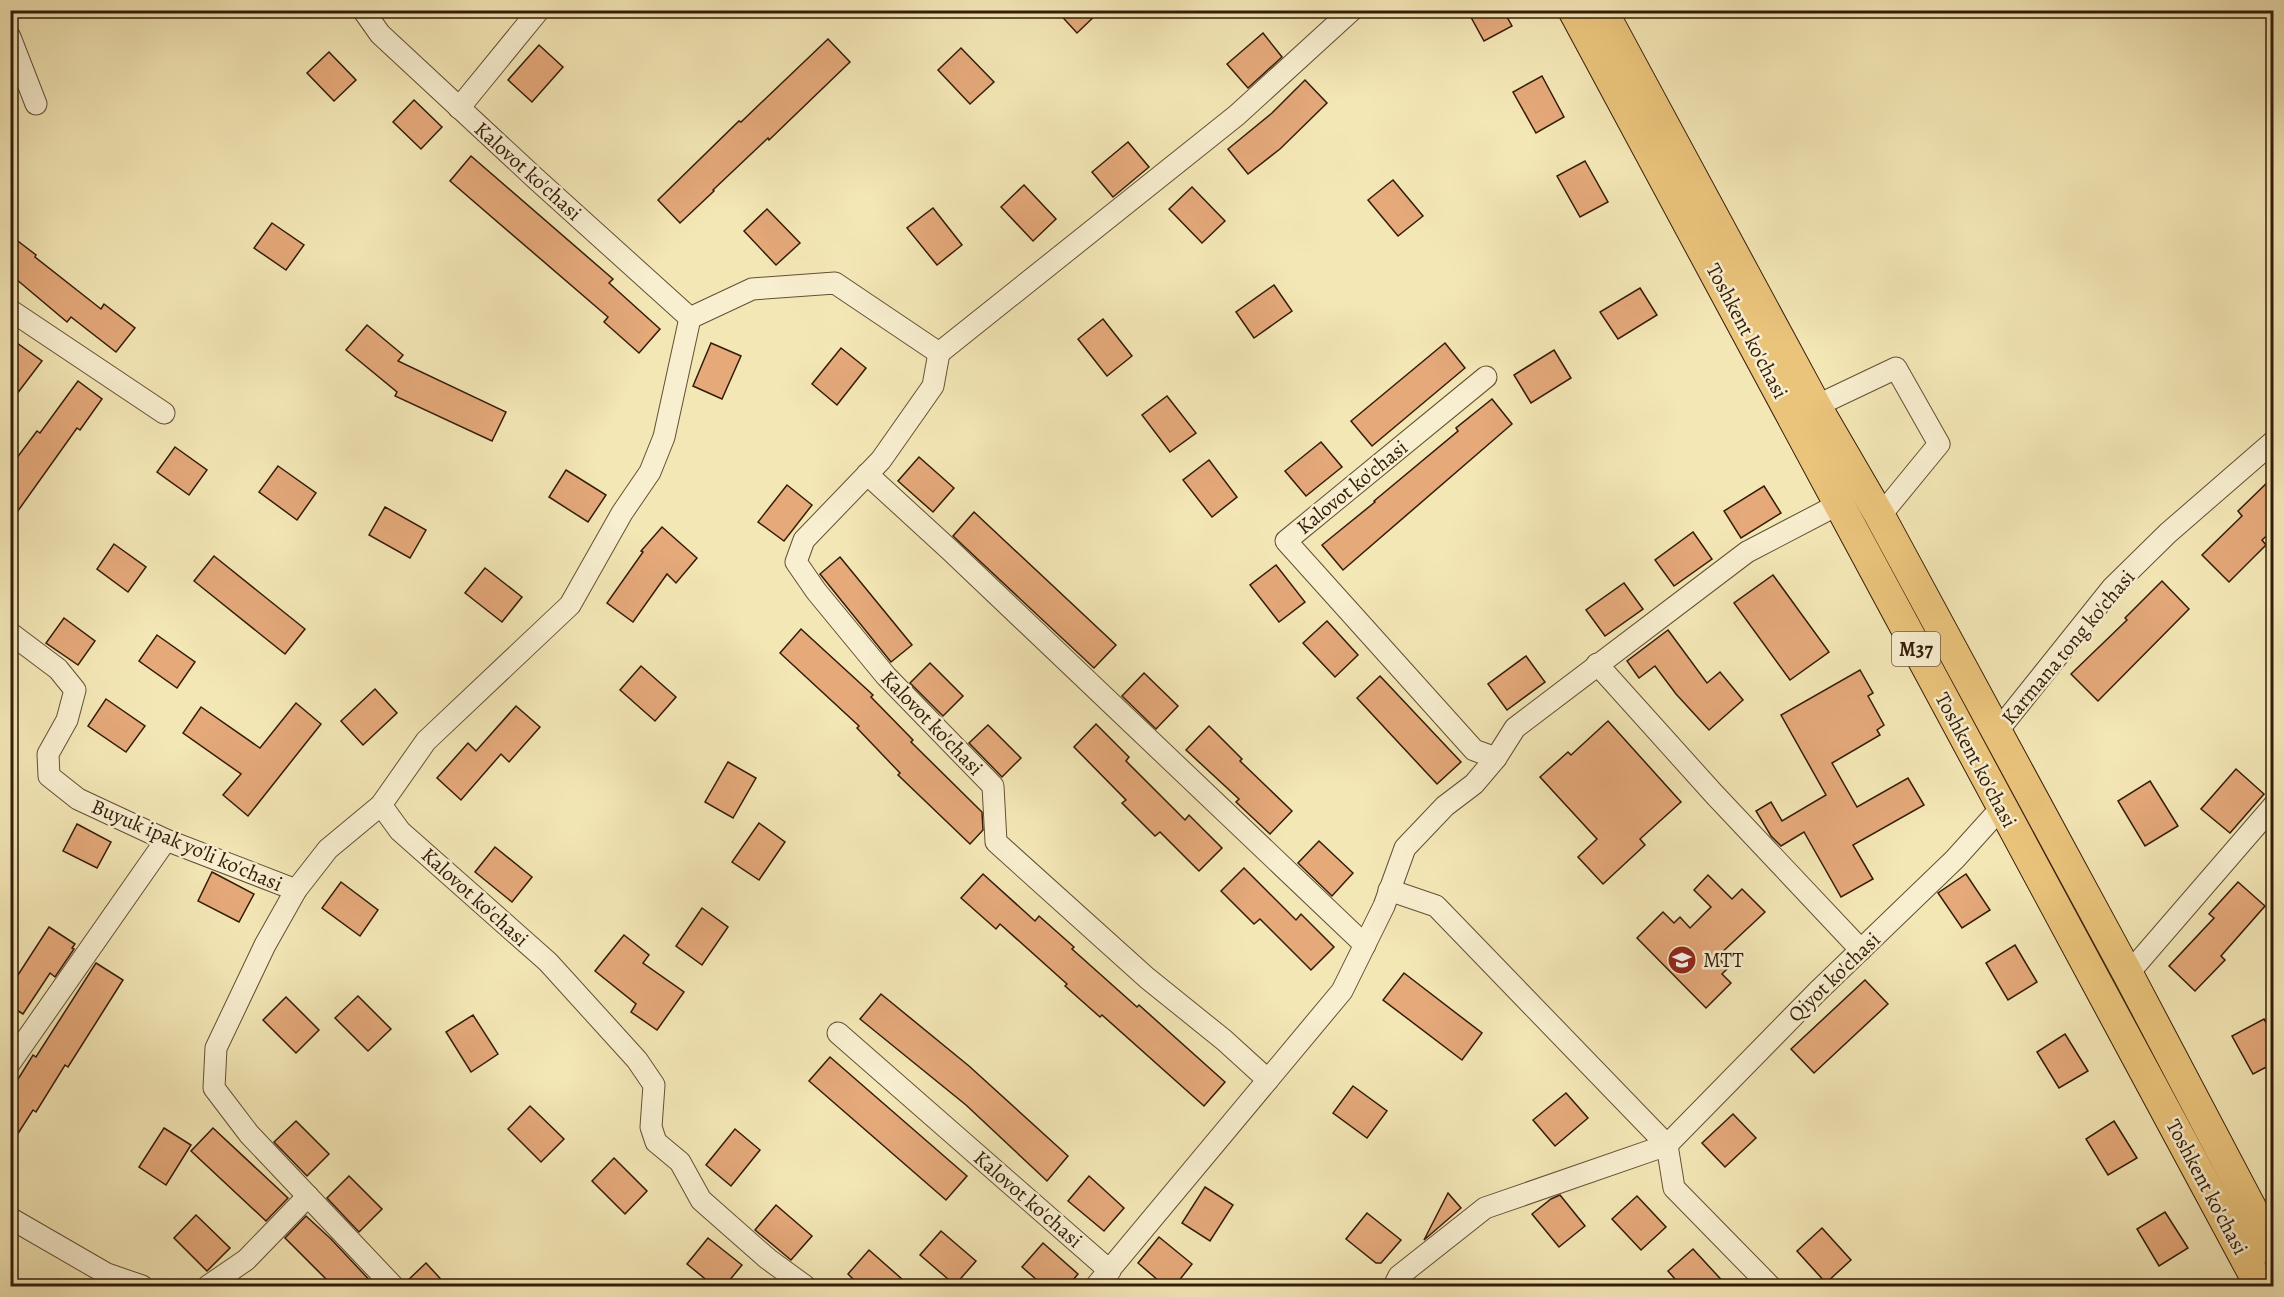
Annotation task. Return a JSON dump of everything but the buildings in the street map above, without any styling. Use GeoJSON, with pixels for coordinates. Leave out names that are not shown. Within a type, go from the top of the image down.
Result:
{"type":"FeatureCollection","features":[{"type":"Feature","properties":{"kind":"highway","name":"Toshkent ko'chasi"},"geometry":{"type":"LineString","coordinates":[[1574,10],[2260,1287]]}},
{"type":"Feature","properties":{"kind":"highway","name":"Toshkent ko'chasi"},"geometry":{"type":"LineString","coordinates":[[1602,10],[1816,406],[1880,516],[2128,974],[2274,1251]]}},
{"type":"Feature","properties":{"kind":"street"},"geometry":{"type":"LineString","coordinates":[[363,10],[380,34],[459,108]]}},
{"type":"Feature","properties":{"kind":"street","name":"Kalovot ko'chasi"},"geometry":{"type":"LineString","coordinates":[[539,10],[459,108],[690,318]]}},
{"type":"Feature","properties":{"kind":"street"},"geometry":{"type":"LineString","coordinates":[[393,1287],[249,1134],[214,1089],[216,1048],[265,945],[296,890],[328,849],[381,805],[426,741],[570,604],[622,513],[650,472],[664,437],[690,318],[752,289],[835,283],[939,353],[1237,115],[1352,10]]}},
{"type":"Feature","properties":{"kind":"street"},"geometry":{"type":"LineString","coordinates":[[10,37],[36,104]]}},
{"type":"Feature","properties":{"kind":"street"},"geometry":{"type":"LineString","coordinates":[[10,310],[164,413]]}},
{"type":"Feature","properties":{"kind":"street","name":"Kalovot ko'chasi"},"geometry":{"type":"LineString","coordinates":[[939,353],[933,386],[881,459],[804,540],[796,562],[816,591],[886,676],[993,786],[996,842],[1147,978],[1224,1040],[1268,1080]]}},
{"type":"Feature","properties":{"kind":"street"},"geometry":{"type":"LineString","coordinates":[[1816,406],[1896,368],[1938,444],[1880,516]]}},
{"type":"Feature","properties":{"kind":"street","name":"Kalovot ko'chasi"},"geometry":{"type":"LineString","coordinates":[[1486,377],[1286,541],[1474,750],[1496,758]]}},
{"type":"Feature","properties":{"kind":"street","name":"Karmana tong ko'chasi"},"geometry":{"type":"LineString","coordinates":[[1996,733],[2112,588],[2168,533],[2274,441]]}},
{"type":"Feature","properties":{"kind":"street"},"geometry":{"type":"LineString","coordinates":[[867,474],[1365,945]]}},
{"type":"Feature","properties":{"kind":"street","name":"Kalovot ko'chasi"},"geometry":{"type":"LineString","coordinates":[[838,1034],[1103,1279],[1342,991],[1365,945],[1405,848],[1445,806],[1474,784],[1496,758],[1515,728],[1748,552],[1839,504]]}},
{"type":"Feature","properties":{"kind":"street","name":"Buyuk ipak yo'li ko'chasi"},"geometry":{"type":"LineString","coordinates":[[10,633],[58,669],[75,690],[67,720],[48,754],[49,776],[78,799],[166,840],[296,890]]}},
{"type":"Feature","properties":{"kind":"street"},"geometry":{"type":"LineString","coordinates":[[1597,664],[1714,794],[1861,950]]}},
{"type":"Feature","properties":{"kind":"street","name":"Kalovot ko'chasi"},"geometry":{"type":"LineString","coordinates":[[381,805],[400,831],[465,886],[548,962],[637,1060],[654,1085],[651,1127],[656,1142],[680,1162],[701,1200],[768,1259],[805,1287]]}},
{"type":"Feature","properties":{"kind":"street"},"geometry":{"type":"LineString","coordinates":[[2128,974],[2274,805]]}},
{"type":"Feature","properties":{"kind":"street","name":"Qiyot ko'chasi"},"geometry":{"type":"LineString","coordinates":[[1394,1287],[1399,1276],[1485,1208],[1666,1145],[1955,859],[2001,808]]}},
{"type":"Feature","properties":{"kind":"street"},"geometry":{"type":"LineString","coordinates":[[10,1063],[166,840]]}},
{"type":"Feature","properties":{"kind":"street"},"geometry":{"type":"LineString","coordinates":[[1389,890],[1436,906],[1666,1145],[1674,1188],[1770,1287]]}},
{"type":"Feature","properties":{"kind":"street"},"geometry":{"type":"LineString","coordinates":[[208,1287],[246,1260],[308,1196]]}},
{"type":"Feature","properties":{"kind":"street"},"geometry":{"type":"LineString","coordinates":[[10,1218],[107,1274],[142,1287]]}},
{"type":"Feature","properties":{"kind":"place","name":"MTT"},"geometry":{"type":"Point","coordinates":[1682,960]}}]}
